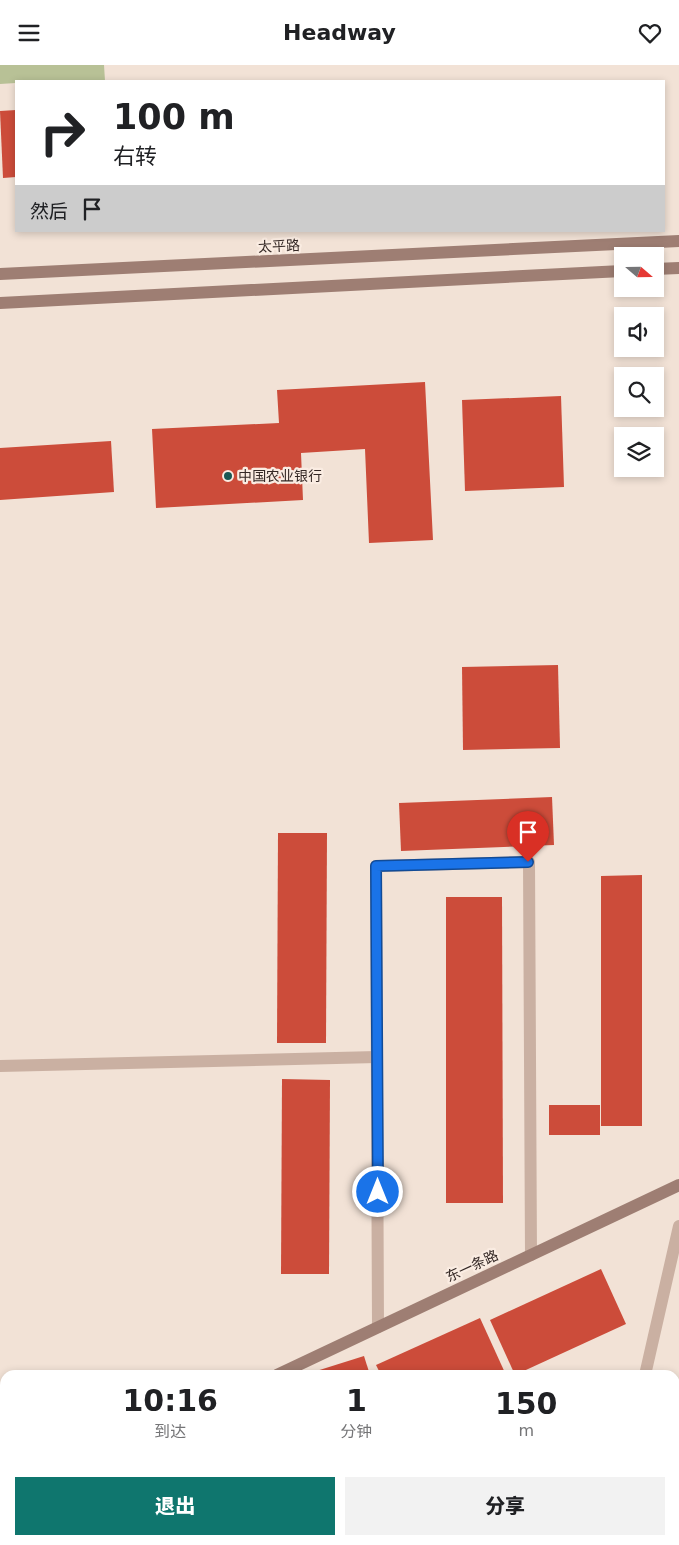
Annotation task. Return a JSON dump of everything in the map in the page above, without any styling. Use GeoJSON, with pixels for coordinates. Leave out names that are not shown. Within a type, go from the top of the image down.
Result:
{"type":"FeatureCollection","features":[{"type":"Feature","properties":{"kind":"main road","name":"太平路"},"geometry":{"type":"LineString","coordinates":[[0,274],[679,241]]}},
{"type":"Feature","properties":{"kind":"main road"},"geometry":{"type":"LineString","coordinates":[[664,269],[679,268]]}},
{"type":"Feature","properties":{"kind":"main road"},"geometry":{"type":"LineString","coordinates":[[0,303],[614,271]]}},
{"type":"Feature","properties":{"kind":"main road","name":"东一条路"},"geometry":{"type":"LineString","coordinates":[[288,1370],[679,1185]]}},
{"type":"Feature","properties":{"kind":"street"},"geometry":{"type":"LineString","coordinates":[[378,1327],[376,866],[528,862],[531,1255]]}},
{"type":"Feature","properties":{"kind":"street"},"geometry":{"type":"LineString","coordinates":[[0,1066],[377,1057]]}},
{"type":"Feature","properties":{"kind":"street"},"geometry":{"type":"LineString","coordinates":[[646,1370],[679,1226]]}},
{"type":"Feature","properties":{"kind":"green space"},"geometry":{"type":"Polygon","coordinates":[[[0,65],[104,65],[105,80],[15,80],[15,83],[0,84],[0,65]]]}},
{"type":"Feature","properties":{"kind":"building"},"geometry":{"type":"Polygon","coordinates":[[[15,110],[15,177],[3,178],[0,111],[15,110]]]}},
{"type":"Feature","properties":{"kind":"building","name":"中国农业银行"},"geometry":{"type":"Polygon","coordinates":[[[425,382],[433,540],[369,543],[365,449],[301,453],[303,500],[156,508],[152,429],[279,423],[277,390],[425,382]]]}},
{"type":"Feature","properties":{"kind":"building"},"geometry":{"type":"Polygon","coordinates":[[[561,396],[564,487],[465,491],[462,400],[561,396]]]}},
{"type":"Feature","properties":{"kind":"building"},"geometry":{"type":"Polygon","coordinates":[[[111,441],[114,492],[0,500],[0,448],[111,441]]]}},
{"type":"Feature","properties":{"kind":"building"},"geometry":{"type":"Polygon","coordinates":[[[558,665],[560,748],[463,750],[462,667],[558,665]]]}},
{"type":"Feature","properties":{"kind":"building"},"geometry":{"type":"Polygon","coordinates":[[[552,797],[554,845],[401,851],[399,803],[552,797]]]}},
{"type":"Feature","properties":{"kind":"building"},"geometry":{"type":"Polygon","coordinates":[[[278,833],[327,833],[326,1043],[277,1043],[278,833]]]}},
{"type":"Feature","properties":{"kind":"building"},"geometry":{"type":"Polygon","coordinates":[[[642,875],[642,1126],[601,1126],[601,876],[642,875]]]}},
{"type":"Feature","properties":{"kind":"building"},"geometry":{"type":"Polygon","coordinates":[[[446,897],[502,897],[503,1203],[446,1203],[446,897]]]}},
{"type":"Feature","properties":{"kind":"building"},"geometry":{"type":"Polygon","coordinates":[[[282,1079],[330,1080],[329,1274],[281,1274],[282,1079]]]}},
{"type":"Feature","properties":{"kind":"building"},"geometry":{"type":"Polygon","coordinates":[[[549,1105],[600,1105],[600,1135],[549,1135],[549,1105]]]}},
{"type":"Feature","properties":{"kind":"building"},"geometry":{"type":"Polygon","coordinates":[[[601,1269],[626,1324],[526,1370],[513,1370],[490,1320],[601,1269]]]}},
{"type":"Feature","properties":{"kind":"building"},"geometry":{"type":"Polygon","coordinates":[[[480,1318],[504,1370],[378,1370],[376,1365],[480,1318]]]}},
{"type":"Feature","properties":{"kind":"building"},"geometry":{"type":"Polygon","coordinates":[[[364,1356],[368,1370],[320,1370],[364,1356]]]}},
{"type":"Feature","properties":{"kind":"place","name":"中国农业银行"},"geometry":{"type":"Point","coordinates":[228,476]}},
{"type":"Feature","properties":{"kind":"route"},"geometry":{"type":"LineString","coordinates":[[378,1192],[376,866],[528,862]]}}]}
